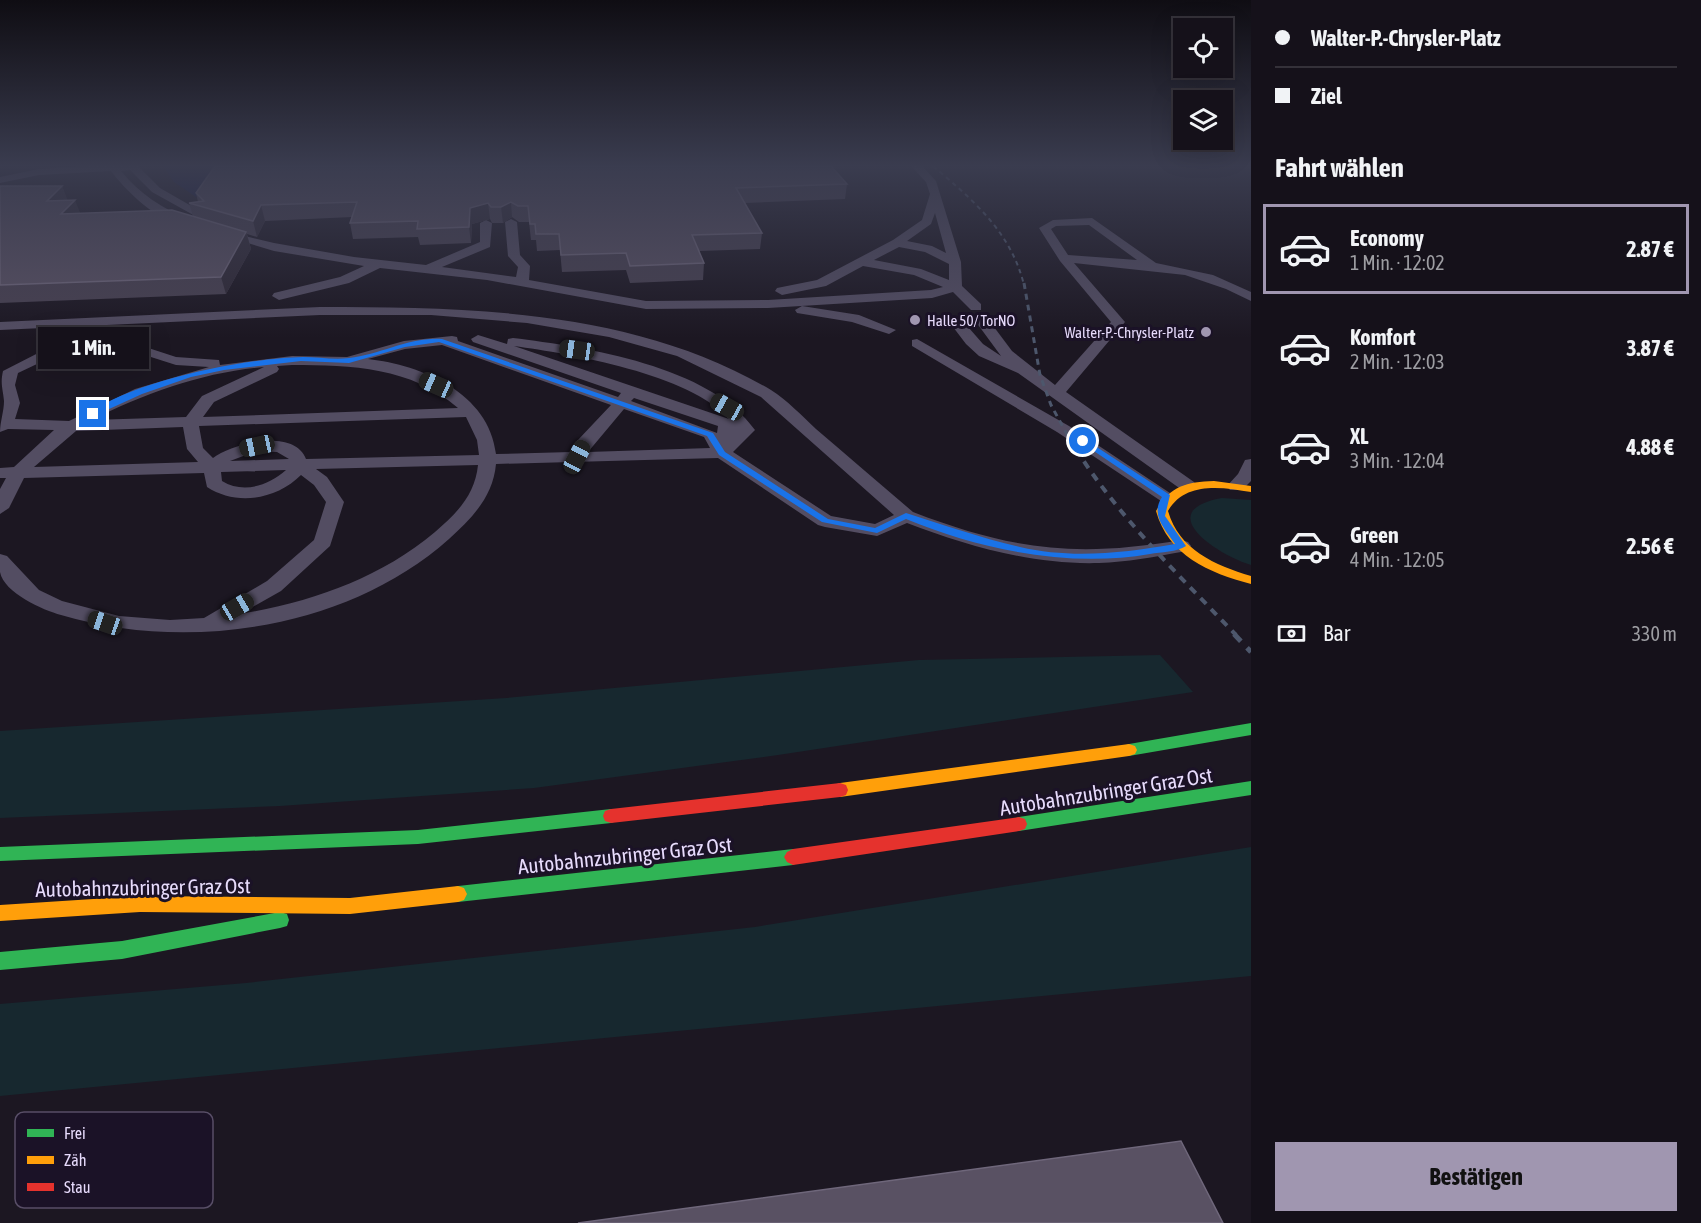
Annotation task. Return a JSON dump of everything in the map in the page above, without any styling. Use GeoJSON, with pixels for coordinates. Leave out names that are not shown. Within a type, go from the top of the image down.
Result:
{"type":"FeatureCollection","features":[{"type":"Feature","properties":{"kind":"main road"},"geometry":{"type":"LineString","coordinates":[[1243,487],[1212,483],[1188,486],[1167,497],[1162,504],[1161,516],[1181,546],[1200,559],[1251,580]]}},
{"type":"Feature","properties":{"kind":"main road"},"geometry":{"type":"LineString","coordinates":[[1235,575],[1251,593]]}},
{"type":"Feature","properties":{"kind":"main road","name":"Autobahnzubringer Graz Ost"},"geometry":{"type":"LineString","coordinates":[[0,854],[418,837],[821,793],[1178,743],[1251,729]]}},
{"type":"Feature","properties":{"kind":"main road","name":"Autobahnzubringer Graz Ost"},"geometry":{"type":"LineString","coordinates":[[0,913],[140,904],[350,906],[848,851],[1218,795],[1251,788]]}},
{"type":"Feature","properties":{"kind":"main road"},"geometry":{"type":"LineString","coordinates":[[0,961],[122,950],[350,906]]}},
{"type":"Feature","properties":{"kind":"lane"},"geometry":{"type":"LineString","coordinates":[[190,223],[274,247],[427,270],[488,272]]}},
{"type":"Feature","properties":{"kind":"lane"},"geometry":{"type":"LineString","coordinates":[[222,223],[287,240],[446,262],[646,305],[766,298],[932,294],[956,287]]}},
{"type":"Feature","properties":{"kind":"lane"},"geometry":{"type":"LineString","coordinates":[[486,223],[488,272]]}},
{"type":"Feature","properties":{"kind":"lane"},"geometry":{"type":"LineString","coordinates":[[511,223],[514,256],[524,266],[523,277]]}},
{"type":"Feature","properties":{"kind":"lane"},"geometry":{"type":"LineString","coordinates":[[766,298],[821,283],[864,262],[925,223]]}},
{"type":"Feature","properties":{"kind":"lane"},"geometry":{"type":"LineString","coordinates":[[943,223],[954,262],[956,287],[949,296],[950,302]]}},
{"type":"Feature","properties":{"kind":"lane"},"geometry":{"type":"LineString","coordinates":[[1053,223],[1045,228],[1064,258],[1118,322],[1056,394]]}},
{"type":"Feature","properties":{"kind":"lane"},"geometry":{"type":"LineString","coordinates":[[1095,223],[1155,268]]}},
{"type":"Feature","properties":{"kind":"lane"},"geometry":{"type":"LineString","coordinates":[[897,243],[928,249],[954,262]]}},
{"type":"Feature","properties":{"kind":"lane"},"geometry":{"type":"LineString","coordinates":[[427,270],[486,244]]}},
{"type":"Feature","properties":{"kind":"lane"},"geometry":{"type":"LineString","coordinates":[[279,296],[344,280],[391,256]]}},
{"type":"Feature","properties":{"kind":"lane"},"geometry":{"type":"LineString","coordinates":[[1064,258],[1211,276],[1235,286],[1251,297]]}},
{"type":"Feature","properties":{"kind":"lane"},"geometry":{"type":"LineString","coordinates":[[864,262],[917,272],[956,287],[976,307]]}},
{"type":"Feature","properties":{"kind":"lane"},"geometry":{"type":"LineString","coordinates":[[766,298],[854,318],[889,330]]}},
{"type":"Feature","properties":{"kind":"lane"},"geometry":{"type":"LineString","coordinates":[[766,298],[873,338]]}},
{"type":"Feature","properties":{"kind":"lane"},"geometry":{"type":"LineString","coordinates":[[0,326],[320,311],[431,311],[527,319],[610,333],[682,353],[767,394],[906,516],[931,526],[1011,548],[1052,554],[1091,557],[1127,555],[1181,546]]}},
{"type":"Feature","properties":{"kind":"lane"},"geometry":{"type":"LineString","coordinates":[[983,322],[1007,354],[1024,370],[1188,486]]}},
{"type":"Feature","properties":{"kind":"lane"},"geometry":{"type":"LineString","coordinates":[[957,323],[990,359],[1024,370]]}},
{"type":"Feature","properties":{"kind":"lane"},"geometry":{"type":"LineString","coordinates":[[349,360],[404,345],[440,340],[478,339],[577,350],[676,379],[727,407],[747,430],[722,453]]}},
{"type":"Feature","properties":{"kind":"lane"},"geometry":{"type":"LineString","coordinates":[[478,339],[626,397]]}},
{"type":"Feature","properties":{"kind":"lane"},"geometry":{"type":"LineString","coordinates":[[440,340],[626,397],[727,424],[722,453]]}},
{"type":"Feature","properties":{"kind":"lane"},"geometry":{"type":"LineString","coordinates":[[2,425],[12,403],[7,385],[12,371],[35,357],[64,347],[97,343],[125,345],[177,361],[241,365]]}},
{"type":"Feature","properties":{"kind":"lane"},"geometry":{"type":"LineString","coordinates":[[910,347],[958,368],[1063,429],[1167,497]]}},
{"type":"Feature","properties":{"kind":"lane"},"geometry":{"type":"LineString","coordinates":[[213,468],[195,449],[190,423],[208,399],[253,376],[301,359]]}},
{"type":"Feature","properties":{"kind":"lane"},"geometry":{"type":"LineString","coordinates":[[0,508],[9,473],[50,441],[93,414],[140,392],[190,376],[241,365],[301,359],[349,360],[406,371],[451,392],[481,421],[490,459],[476,501],[437,543],[373,583],[291,613],[200,628],[105,623],[37,599],[0,560]]}},
{"type":"Feature","properties":{"kind":"lane"},"geometry":{"type":"LineString","coordinates":[[577,457],[583,445],[626,397]]}},
{"type":"Feature","properties":{"kind":"lane"},"geometry":{"type":"LineString","coordinates":[[2,425],[190,423],[471,411]]}},
{"type":"Feature","properties":{"kind":"lane"},"geometry":{"type":"LineString","coordinates":[[2,425],[93,414]]}},
{"type":"Feature","properties":{"kind":"lane"},"geometry":{"type":"LineString","coordinates":[[9,473],[722,453],[825,521],[877,530],[906,516]]}},
{"type":"Feature","properties":{"kind":"lane"},"geometry":{"type":"LineString","coordinates":[[1243,487],[1251,464]]}},
{"type":"Feature","properties":{"kind":"lane"},"geometry":{"type":"LineString","coordinates":[[213,468],[210,476],[213,483],[220,489],[244,493],[280,484],[294,473],[298,465]]}},
{"type":"Feature","properties":{"kind":"lane"},"geometry":{"type":"LineString","coordinates":[[200,628],[274,586],[323,542],[335,502],[321,481],[298,465]]}},
{"type":"Feature","properties":{"kind":"shaded area"},"geometry":{"type":"Polygon","coordinates":[[[1222,498],[1251,500],[1251,565],[1223,553],[1198,533],[1191,523],[1192,513],[1201,504],[1222,498]]]}},
{"type":"Feature","properties":{"kind":"shaded area"},"geometry":{"type":"Polygon","coordinates":[[[1160,655],[1193,692],[778,755],[534,788],[280,806],[0,818],[0,731],[506,698],[919,660],[1160,655]]]}},
{"type":"Feature","properties":{"kind":"shaded area"},"geometry":{"type":"Polygon","coordinates":[[[1251,847],[1251,976],[0,1096],[0,1004],[246,983],[755,927],[1251,847]]]}},
{"type":"Feature","properties":{"kind":"building"},"geometry":{"type":"Polygon","coordinates":[[[0,223],[216,223],[246,232],[221,277],[0,285],[0,223]]]}},
{"type":"Feature","properties":{"kind":"building"},"geometry":{"type":"Polygon","coordinates":[[[418,223],[469,223],[469,227],[417,229],[418,223]]]}},
{"type":"Feature","properties":{"kind":"building"},"geometry":{"type":"Polygon","coordinates":[[[756,223],[762,233],[692,235],[704,263],[630,266],[626,253],[561,255],[559,234],[536,234],[535,224],[530,224],[756,223]]]}},
{"type":"Feature","properties":{"kind":"building"},"geometry":{"type":"Polygon","coordinates":[[[1181,1141],[1223,1223],[578,1223],[1181,1141]]]}},
{"type":"Feature","properties":{"kind":"railway"},"geometry":{"type":"LineString","coordinates":[[993,223],[1010,249],[1024,285]]}},
{"type":"Feature","properties":{"kind":"railway"},"geometry":{"type":"LineString","coordinates":[[1024,283],[1040,375],[1051,405],[1069,438]]}},
{"type":"Feature","properties":{"kind":"railway"},"geometry":{"type":"LineString","coordinates":[[1068,436],[1104,490],[1146,540],[1236,635]]}},
{"type":"Feature","properties":{"kind":"railway"},"geometry":{"type":"LineString","coordinates":[[1234,634],[1251,652]]}},
{"type":"Feature","properties":{"kind":"traffic: fast"},"geometry":{"type":"LineString","coordinates":[[1129,750],[1251,729]]}},
{"type":"Feature","properties":{"kind":"traffic: fast"},"geometry":{"type":"LineString","coordinates":[[1019,824],[1251,788]]}},
{"type":"Feature","properties":{"kind":"traffic: fast"},"geometry":{"type":"LineString","coordinates":[[0,854],[418,837],[611,816]]}},
{"type":"Feature","properties":{"kind":"traffic: fast"},"geometry":{"type":"LineString","coordinates":[[458,894],[793,857]]}},
{"type":"Feature","properties":{"kind":"traffic: fast"},"geometry":{"type":"LineString","coordinates":[[0,961],[122,950],[280,920]]}},
{"type":"Feature","properties":{"kind":"traffic: slow"},"geometry":{"type":"LineString","coordinates":[[1251,489],[1227,485],[1200,485],[1177,492],[1168,500],[1162,511],[1166,525],[1184,548],[1209,565],[1251,580]]}},
{"type":"Feature","properties":{"kind":"traffic: slow"},"geometry":{"type":"LineString","coordinates":[[840,790],[1129,750]]}},
{"type":"Feature","properties":{"kind":"traffic: slow"},"geometry":{"type":"LineString","coordinates":[[0,913],[140,904],[350,906],[458,894]]}},
{"type":"Feature","properties":{"kind":"traffic: jam"},"geometry":{"type":"LineString","coordinates":[[611,816],[840,790]]}},
{"type":"Feature","properties":{"kind":"traffic: jam"},"geometry":{"type":"LineString","coordinates":[[793,857],[1019,824]]}},
{"type":"Feature","properties":{"kind":"place","name":"Halle 50/ TorNO"},"geometry":{"type":"Point","coordinates":[915,320]}},
{"type":"Feature","properties":{"kind":"place","name":"Walter-P.-Chrysler-Platz"},"geometry":{"type":"Point","coordinates":[1206,332]}},
{"type":"Feature","properties":{"kind":"route"},"geometry":{"type":"LineString","coordinates":[[93,414],[140,392],[224,368],[301,359],[349,360],[404,345],[440,340],[710,434],[722,453],[825,521],[877,530],[906,516],[931,526],[1022,551],[1091,557],[1127,555],[1181,546],[1166,528],[1161,516],[1162,504],[1167,497],[1083,441]]}}]}
